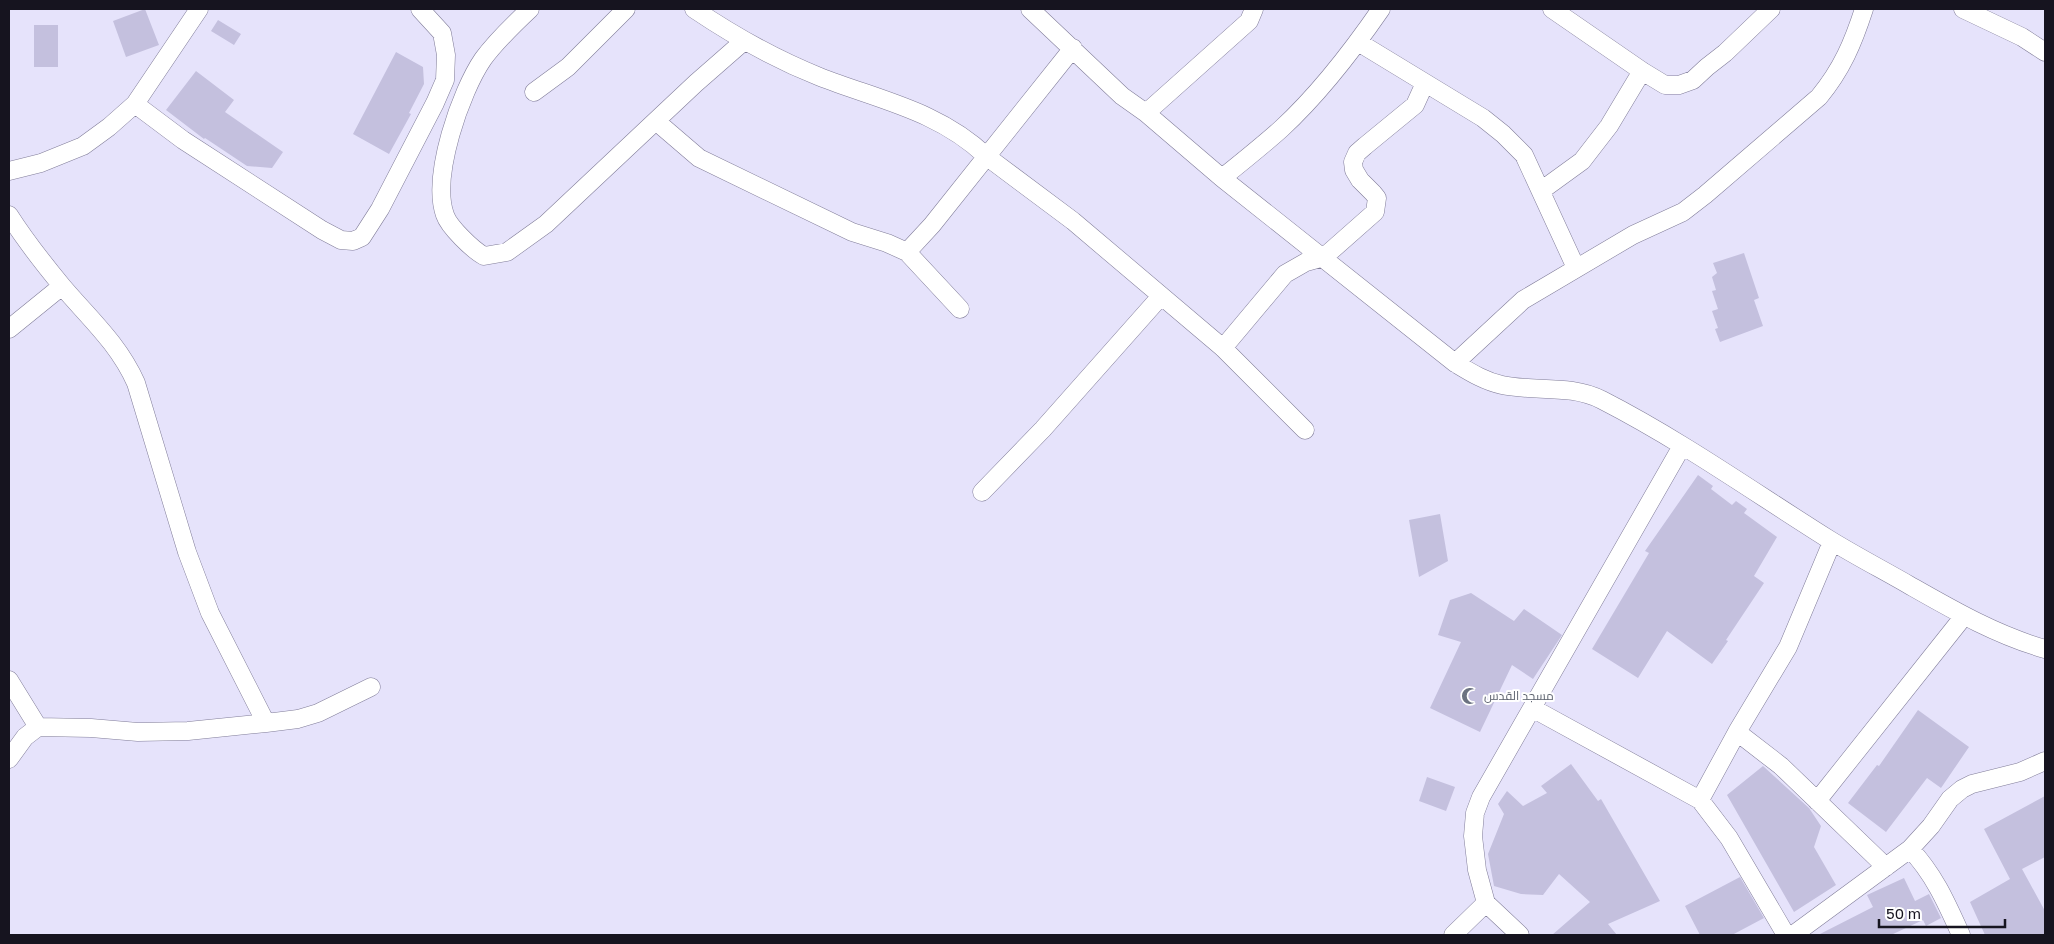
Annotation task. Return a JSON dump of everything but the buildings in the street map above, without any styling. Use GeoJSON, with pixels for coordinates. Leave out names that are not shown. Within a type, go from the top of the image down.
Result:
{"type":"FeatureCollection","features":[{"type":"Feature","properties":{"kind":"street"},"geometry":{"type":"LineString","coordinates":[[9,171],[41,164],[83,146],[135,104],[200,9]]}},
{"type":"Feature","properties":{"kind":"street"},"geometry":{"type":"LineString","coordinates":[[135,104],[183,140],[322,230],[341,240],[353,241],[362,237],[380,209],[435,104],[445,80],[446,55],[442,33],[420,9]]}},
{"type":"Feature","properties":{"kind":"street"},"geometry":{"type":"LineString","coordinates":[[530,9],[496,42],[482,60],[467,88],[453,124],[442,176],[442,198],[445,216],[454,228],[481,254],[489,256],[507,252],[546,224],[657,122],[696,83],[744,41]]}},
{"type":"Feature","properties":{"kind":"street"},"geometry":{"type":"LineString","coordinates":[[534,92],[568,67],[626,9]]}},
{"type":"Feature","properties":{"kind":"street"},"geometry":{"type":"LineString","coordinates":[[694,9],[744,41],[785,63],[822,78],[921,112],[976,146],[986,156],[1073,221],[1223,348],[1305,430]]}},
{"type":"Feature","properties":{"kind":"street"},"geometry":{"type":"LineString","coordinates":[[1030,9],[1122,96],[1146,113],[1222,178],[1455,362],[1482,380],[1504,386],[1552,388],[1578,392],[1600,399],[1682,446],[1832,542],[1964,616],[1998,632],[2045,649]]}},
{"type":"Feature","properties":{"kind":"street"},"geometry":{"type":"LineString","coordinates":[[1146,113],[1249,21],[1254,9]]}},
{"type":"Feature","properties":{"kind":"street"},"geometry":{"type":"LineString","coordinates":[[1222,178],[1281,128],[1318,90],[1358,42],[1381,9]]}},
{"type":"Feature","properties":{"kind":"street"},"geometry":{"type":"LineString","coordinates":[[1563,12],[1642,71],[1665,84],[1679,84],[1693,80],[1725,54],[1771,9]]}},
{"type":"Feature","properties":{"kind":"street"},"geometry":{"type":"LineString","coordinates":[[1455,362],[1523,300],[1633,235],[1683,212],[1819,97],[1834,78],[1855,39],[1864,9]]}},
{"type":"Feature","properties":{"kind":"street"},"geometry":{"type":"LineString","coordinates":[[1963,9],[2022,37],[2045,52]]}},
{"type":"Feature","properties":{"kind":"street"},"geometry":{"type":"LineString","coordinates":[[1358,42],[1483,118],[1503,134],[1524,155],[1542,190],[1576,268]]}},
{"type":"Feature","properties":{"kind":"street"},"geometry":{"type":"LineString","coordinates":[[907,252],[932,225],[1073,48]]}},
{"type":"Feature","properties":{"kind":"street"},"geometry":{"type":"LineString","coordinates":[[1542,190],[1582,160],[1609,126],[1642,71]]}},
{"type":"Feature","properties":{"kind":"street"},"geometry":{"type":"LineString","coordinates":[[1223,348],[1285,274],[1306,262],[1324,257],[1375,212],[1377,198],[1360,180],[1354,170],[1353,162],[1357,153],[1415,105],[1425,83]]}},
{"type":"Feature","properties":{"kind":"street"},"geometry":{"type":"LineString","coordinates":[[657,122],[699,158],[852,232],[887,243],[907,252],[960,309]]}},
{"type":"Feature","properties":{"kind":"street"},"geometry":{"type":"LineString","coordinates":[[9,215],[62,286],[112,341],[128,365],[136,382],[187,552],[210,613],[266,723]]}},
{"type":"Feature","properties":{"kind":"street"},"geometry":{"type":"LineString","coordinates":[[9,328],[62,286]]}},
{"type":"Feature","properties":{"kind":"street"},"geometry":{"type":"LineString","coordinates":[[982,492],[1049,422],[1161,296]]}},
{"type":"Feature","properties":{"kind":"street"},"geometry":{"type":"LineString","coordinates":[[1520,935],[1486,902],[1477,870],[1472,836],[1475,813],[1481,797],[1682,446]]}},
{"type":"Feature","properties":{"kind":"street"},"geometry":{"type":"LineString","coordinates":[[1700,800],[1737,732],[1788,647],[1832,542]]}},
{"type":"Feature","properties":{"kind":"street"},"geometry":{"type":"LineString","coordinates":[[1817,801],[1964,616]]}},
{"type":"Feature","properties":{"kind":"street"},"geometry":{"type":"LineString","coordinates":[[9,680],[38,727]]}},
{"type":"Feature","properties":{"kind":"street"},"geometry":{"type":"LineString","coordinates":[[9,759],[24,737],[38,727],[91,728],[138,732],[188,731],[266,723],[298,719],[318,712],[371,687]]}},
{"type":"Feature","properties":{"kind":"street"},"geometry":{"type":"LineString","coordinates":[[1532,708],[1700,800],[1729,838],[1786,935]]}},
{"type":"Feature","properties":{"kind":"street"},"geometry":{"type":"LineString","coordinates":[[1737,732],[1781,766],[1886,867]]}},
{"type":"Feature","properties":{"kind":"street"},"geometry":{"type":"LineString","coordinates":[[1793,935],[1910,849],[1931,826],[1950,799],[1962,789],[1972,784],[2042,769]]}},
{"type":"Feature","properties":{"kind":"street"},"geometry":{"type":"LineString","coordinates":[[1910,849],[1920,859],[1935,880],[1961,935]]}},
{"type":"Feature","properties":{"kind":"street"},"geometry":{"type":"LineString","coordinates":[[1453,935],[1486,902]]}},
{"type":"Feature","properties":{"kind":"place","name":"مسجد القدس"},"geometry":{"type":"Point","coordinates":[1470,696]}}]}
